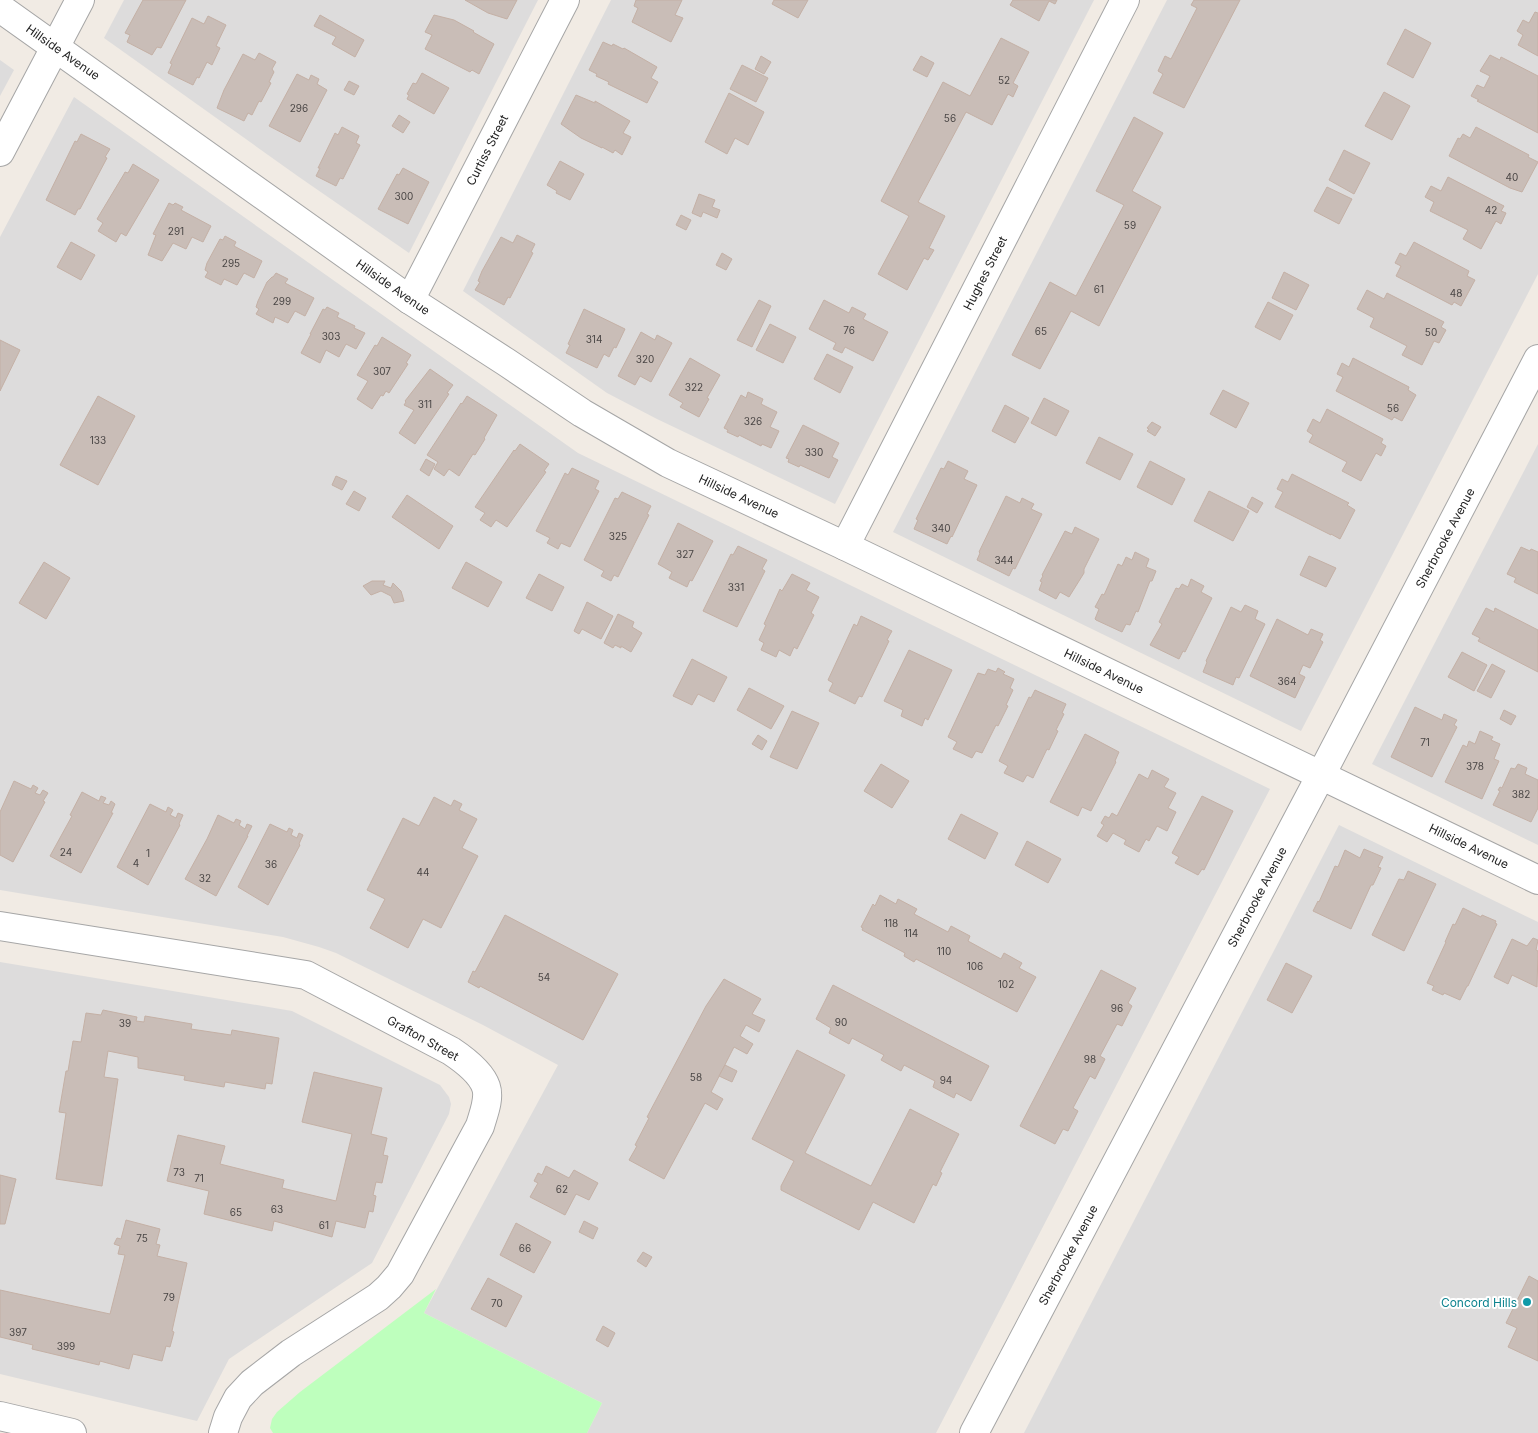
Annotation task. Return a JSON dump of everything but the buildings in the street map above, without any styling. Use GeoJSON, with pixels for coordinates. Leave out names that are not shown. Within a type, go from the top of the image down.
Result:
{"type":"FeatureCollection","features":[{"type":"Feature","properties":{"kind":"street"},"geometry":{"type":"LineString","coordinates":[[0,152],[80,0]]}},
{"type":"Feature","properties":{"kind":"street","name":"Curtiss Street"},"geometry":{"type":"LineString","coordinates":[[410,300],[565,0]]}},
{"type":"Feature","properties":{"kind":"street","name":"Hughes Street"},"geometry":{"type":"LineString","coordinates":[[845,546],[1125,0]]}},
{"type":"Feature","properties":{"kind":"street","name":"Hillside Avenue"},"geometry":{"type":"LineString","coordinates":[[0,8],[410,300],[582,414],[668,463],[845,546],[1538,880]]}},
{"type":"Feature","properties":{"kind":"street","name":"Sherbrooke Avenue"},"geometry":{"type":"LineString","coordinates":[[974,1433],[1538,359]]}},
{"type":"Feature","properties":{"kind":"street","name":"Grafton Street"},"geometry":{"type":"LineString","coordinates":[[0,926],[306,975],[451,1051],[472,1066],[486,1088],[485,1108],[480,1126],[409,1258],[389,1287],[378,1298],[291,1353],[252,1383],[238,1398],[228,1417],[223,1433]]}},
{"type":"Feature","properties":{"kind":"street"},"geometry":{"type":"LineString","coordinates":[[0,1416],[72,1433]]}},
{"type":"Feature","properties":{"kind":"shaded area"},"geometry":{"type":"Polygon","coordinates":[[[124,0],[538,0],[409,253],[104,38],[124,0]]]}},
{"type":"Feature","properties":{"kind":"shaded area"},"geometry":{"type":"Polygon","coordinates":[[[611,0],[1094,0],[835,504],[607,393],[463,291],[611,0]]]}},
{"type":"Feature","properties":{"kind":"shaded area"},"geometry":{"type":"Polygon","coordinates":[[[1167,0],[1538,0],[1538,274],[1301,731],[893,532],[1167,0]]]}},
{"type":"Feature","properties":{"kind":"shaded area"},"geometry":{"type":"Polygon","coordinates":[[[0,60],[14,70],[0,96],[0,60]]]}},
{"type":"Feature","properties":{"kind":"shaded area"},"geometry":{"type":"Polygon","coordinates":[[[74,97],[578,453],[1270,789],[936,1433],[587,1433],[602,1403],[424,1313],[558,1065],[483,1025],[336,953],[319,947],[283,937],[0,890],[0,237],[74,97]]]}},
{"type":"Feature","properties":{"kind":"shaded area"},"geometry":{"type":"Polygon","coordinates":[[[1538,444],[1538,845],[1372,764],[1538,444]]]}},
{"type":"Feature","properties":{"kind":"shaded area"},"geometry":{"type":"Polygon","coordinates":[[[1339,825],[1538,922],[1538,1433],[1024,1433],[1339,825]]]}},
{"type":"Feature","properties":{"kind":"shaded area"},"geometry":{"type":"Polygon","coordinates":[[[0,962],[292,1011],[440,1085],[449,1097],[451,1104],[449,1114],[372,1263],[229,1359],[197,1421],[0,1374],[0,962]]]}},
{"type":"Feature","properties":{"kind":"green space"},"geometry":{"type":"Polygon","coordinates":[[[436,1289],[424,1313],[602,1403],[587,1433],[273,1433],[270,1428],[272,1419],[277,1412],[300,1392],[436,1289]]]}},
{"type":"Feature","properties":{"kind":"place","name":"Concord Hills"},"geometry":{"type":"Point","coordinates":[1527,1302]}}]}
